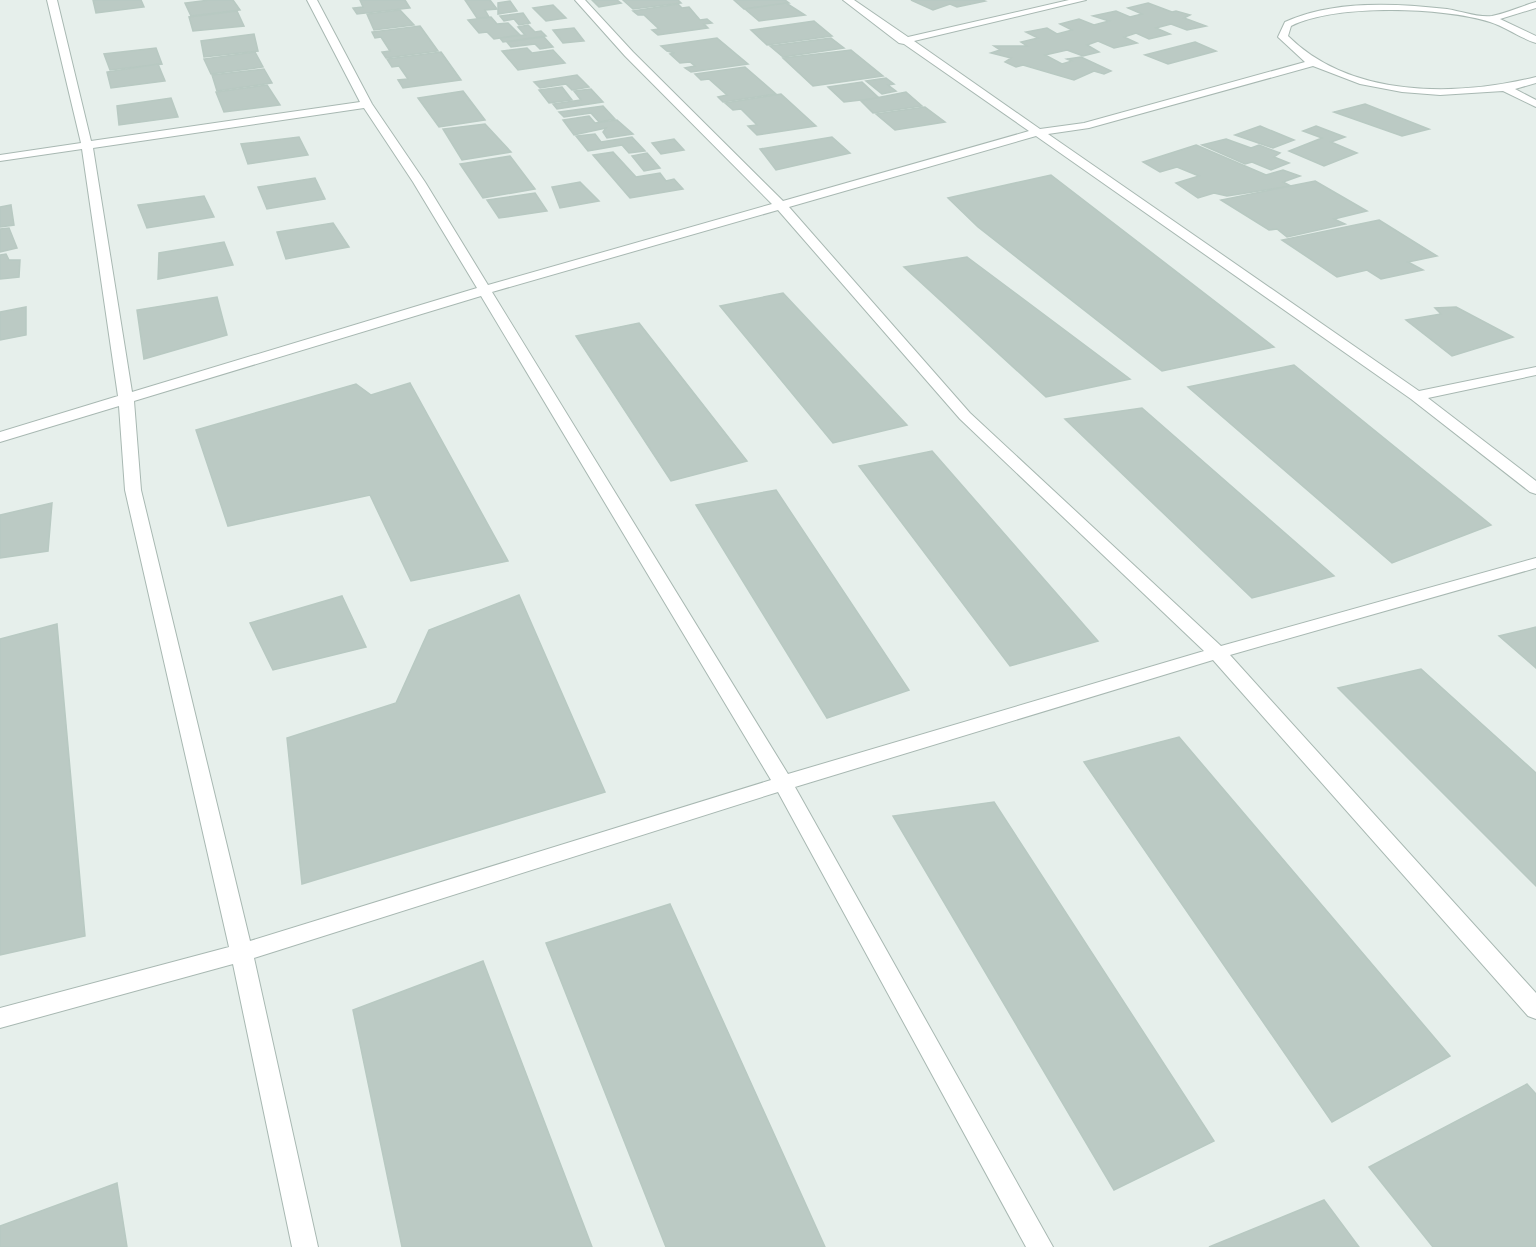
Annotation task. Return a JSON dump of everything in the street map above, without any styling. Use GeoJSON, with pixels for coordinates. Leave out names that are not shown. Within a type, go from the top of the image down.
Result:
{"type":"FeatureCollection","features":[{"type":"Feature","properties":{"kind":"street"},"geometry":{"type":"LineString","coordinates":[[52,0],[87,146],[126,399],[134,490],[242,953],[305,1247]]}},
{"type":"Feature","properties":{"kind":"street"},"geometry":{"type":"LineString","coordinates":[[312,0],[367,104],[419,182],[482,291],[783,783],[1040,1247]]}},
{"type":"Feature","properties":{"kind":"street"},"geometry":{"type":"LineString","coordinates":[[580,0],[629,54],[780,206],[965,416],[1217,653],[1536,1009]]}},
{"type":"Feature","properties":{"kind":"street"},"geometry":{"type":"LineString","coordinates":[[848,0],[903,41],[1040,132],[1416,396],[1536,489]]}},
{"type":"Feature","properties":{"kind":"street"},"geometry":{"type":"LineString","coordinates":[[903,41],[1081,0]]}},
{"type":"Feature","properties":{"kind":"street"},"geometry":{"type":"LineString","coordinates":[[1318,0],[1330,6]]}},
{"type":"Feature","properties":{"kind":"street"},"geometry":{"type":"LineString","coordinates":[[1536,40],[1491,20],[1418,5],[1367,3],[1330,6],[1304,14],[1287,24],[1283,37],[1292,51],[1312,63],[1348,78],[1390,87],[1436,92],[1507,89],[1536,80]]}},
{"type":"Feature","properties":{"kind":"street"},"geometry":{"type":"LineString","coordinates":[[1491,20],[1536,5]]}},
{"type":"Feature","properties":{"kind":"street"},"geometry":{"type":"LineString","coordinates":[[0,437],[482,291],[780,206],[1040,132],[1085,126],[1312,63]]}},
{"type":"Feature","properties":{"kind":"street"},"geometry":{"type":"LineString","coordinates":[[1507,89],[1536,104]]}},
{"type":"Feature","properties":{"kind":"street"},"geometry":{"type":"LineString","coordinates":[[0,158],[367,104]]}},
{"type":"Feature","properties":{"kind":"street"},"geometry":{"type":"LineString","coordinates":[[1416,396],[1536,371]]}},
{"type":"Feature","properties":{"kind":"street"},"geometry":{"type":"LineString","coordinates":[[0,1018],[242,953],[783,783],[1217,653],[1536,563]]}},
{"type":"Feature","properties":{"kind":"building"},"geometry":{"type":"Polygon","coordinates":[[[93,0],[141,0],[144,7],[96,13],[93,0]]]}},
{"type":"Feature","properties":{"kind":"building"},"geometry":{"type":"Polygon","coordinates":[[[233,0],[240,10],[191,16],[185,3],[233,0]]]}},
{"type":"Feature","properties":{"kind":"building"},"geometry":{"type":"Polygon","coordinates":[[[360,0],[405,0],[410,8],[357,14],[353,8],[363,7],[360,0]]]}},
{"type":"Feature","properties":{"kind":"building"},"geometry":{"type":"Polygon","coordinates":[[[465,0],[490,0],[497,9],[485,10],[489,17],[477,18],[465,0]]]}},
{"type":"Feature","properties":{"kind":"building"},"geometry":{"type":"Polygon","coordinates":[[[592,0],[617,0],[621,3],[599,7],[592,0]]]}},
{"type":"Feature","properties":{"kind":"building"},"geometry":{"type":"Polygon","coordinates":[[[623,0],[678,0],[681,3],[633,9],[623,0]]]}},
{"type":"Feature","properties":{"kind":"building"},"geometry":{"type":"Polygon","coordinates":[[[734,0],[785,0],[789,3],[744,9],[734,0]]]}},
{"type":"Feature","properties":{"kind":"building"},"geometry":{"type":"Polygon","coordinates":[[[911,0],[985,1],[957,7],[950,4],[933,10],[911,0]]]}},
{"type":"Feature","properties":{"kind":"building"},"geometry":{"type":"Polygon","coordinates":[[[510,1],[517,11],[498,14],[498,3],[510,1]]]}},
{"type":"Feature","properties":{"kind":"building"},"geometry":{"type":"Polygon","coordinates":[[[786,3],[805,15],[759,21],[745,9],[786,3]]]}},
{"type":"Feature","properties":{"kind":"building"},"geometry":{"type":"Polygon","coordinates":[[[1148,3],[1172,12],[1190,15],[1184,18],[1206,26],[1187,30],[1171,24],[1156,28],[1170,34],[1149,39],[1136,33],[1124,37],[1137,43],[1114,48],[1098,41],[1087,45],[1099,52],[1083,56],[1067,50],[1045,55],[1062,64],[1072,61],[1067,59],[1081,57],[1111,71],[1104,74],[1094,71],[1074,80],[1023,65],[1016,67],[1005,62],[1011,58],[991,53],[1000,50],[994,46],[1027,46],[1021,42],[1038,38],[1026,32],[1047,28],[1057,34],[1072,30],[1060,24],[1079,19],[1094,25],[1109,21],[1093,16],[1116,11],[1130,17],[1142,14],[1128,8],[1148,3]]]}},
{"type":"Feature","properties":{"kind":"building"},"geometry":{"type":"Polygon","coordinates":[[[678,4],[682,8],[689,7],[700,20],[707,19],[712,23],[704,24],[708,28],[658,35],[652,30],[659,29],[644,15],[638,15],[633,11],[678,4]]]}},
{"type":"Feature","properties":{"kind":"building"},"geometry":{"type":"Polygon","coordinates":[[[553,5],[566,18],[546,21],[533,8],[553,5]]]}},
{"type":"Feature","properties":{"kind":"building"},"geometry":{"type":"Polygon","coordinates":[[[400,10],[414,25],[374,30],[367,14],[400,10]]]}},
{"type":"Feature","properties":{"kind":"building"},"geometry":{"type":"Polygon","coordinates":[[[237,11],[244,26],[193,31],[189,17],[237,11]]]}},
{"type":"Feature","properties":{"kind":"building"},"geometry":{"type":"Polygon","coordinates":[[[523,13],[530,23],[519,25],[514,19],[504,21],[500,16],[523,13]]]}},
{"type":"Feature","properties":{"kind":"building"},"geometry":{"type":"Polygon","coordinates":[[[491,17],[497,24],[508,23],[520,35],[494,39],[487,32],[479,33],[468,20],[491,17]]]}},
{"type":"Feature","properties":{"kind":"building"},"geometry":{"type":"Polygon","coordinates":[[[814,21],[832,36],[767,45],[751,30],[814,21]]]}},
{"type":"Feature","properties":{"kind":"building"},"geometry":{"type":"Polygon","coordinates":[[[528,25],[535,32],[541,31],[546,36],[503,42],[500,38],[525,35],[518,27],[528,25]]]}},
{"type":"Feature","properties":{"kind":"building"},"geometry":{"type":"Polygon","coordinates":[[[420,26],[438,51],[386,58],[382,52],[390,51],[381,37],[375,38],[372,32],[420,26]]]}},
{"type":"Feature","properties":{"kind":"building"},"geometry":{"type":"Polygon","coordinates":[[[574,28],[584,41],[563,43],[553,30],[574,28]]]}},
{"type":"Feature","properties":{"kind":"building"},"geometry":{"type":"Polygon","coordinates":[[[254,34],[258,51],[204,57],[201,41],[254,34]]]}},
{"type":"Feature","properties":{"kind":"building"},"geometry":{"type":"Polygon","coordinates":[[[544,37],[553,47],[540,49],[535,44],[511,47],[507,42],[544,37]]]}},
{"type":"Feature","properties":{"kind":"building"},"geometry":{"type":"Polygon","coordinates":[[[717,38],[748,64],[691,72],[685,68],[695,66],[690,62],[680,63],[670,54],[675,53],[661,46],[717,38]]]}},
{"type":"Feature","properties":{"kind":"building"},"geometry":{"type":"Polygon","coordinates":[[[831,38],[844,48],[783,57],[770,46],[831,38]]]}},
{"type":"Feature","properties":{"kind":"building"},"geometry":{"type":"Polygon","coordinates":[[[1195,42],[1216,51],[1168,64],[1145,55],[1195,42]]]}},
{"type":"Feature","properties":{"kind":"building"},"geometry":{"type":"Polygon","coordinates":[[[156,48],[162,64],[110,70],[104,54],[156,48]]]}},
{"type":"Feature","properties":{"kind":"building"},"geometry":{"type":"Polygon","coordinates":[[[527,48],[532,53],[553,50],[565,63],[518,70],[502,51],[527,48]]]}},
{"type":"Feature","properties":{"kind":"building"},"geometry":{"type":"Polygon","coordinates":[[[851,50],[883,76],[813,86],[783,58],[851,50]]]}},
{"type":"Feature","properties":{"kind":"building"},"geometry":{"type":"Polygon","coordinates":[[[255,52],[263,67],[211,74],[204,59],[255,52]]]}},
{"type":"Feature","properties":{"kind":"building"},"geometry":{"type":"Polygon","coordinates":[[[441,52],[461,80],[403,88],[398,80],[408,79],[399,66],[392,67],[387,59],[441,52]]]}},
{"type":"Feature","properties":{"kind":"building"},"geometry":{"type":"Polygon","coordinates":[[[158,64],[165,81],[111,88],[107,72],[158,64]]]}},
{"type":"Feature","properties":{"kind":"building"},"geometry":{"type":"Polygon","coordinates":[[[745,67],[776,94],[723,102],[718,97],[727,95],[709,79],[701,80],[695,74],[745,67]]]}},
{"type":"Feature","properties":{"kind":"building"},"geometry":{"type":"Polygon","coordinates":[[[264,69],[272,83],[217,91],[212,75],[264,69]]]}},
{"type":"Feature","properties":{"kind":"building"},"geometry":{"type":"Polygon","coordinates":[[[577,75],[589,87],[572,90],[566,84],[540,88],[534,82],[577,75]]]}},
{"type":"Feature","properties":{"kind":"building"},"geometry":{"type":"Polygon","coordinates":[[[886,78],[894,84],[888,85],[896,91],[882,94],[866,81],[886,78]]]}},
{"type":"Feature","properties":{"kind":"building"},"geometry":{"type":"Polygon","coordinates":[[[862,82],[879,98],[844,102],[828,87],[862,82]]]}},
{"type":"Feature","properties":{"kind":"building"},"geometry":{"type":"Polygon","coordinates":[[[267,85],[280,105],[224,112],[216,92],[267,85]]]}},
{"type":"Feature","properties":{"kind":"building"},"geometry":{"type":"Polygon","coordinates":[[[562,87],[572,100],[549,103],[539,90],[562,87]]]}},
{"type":"Feature","properties":{"kind":"building"},"geometry":{"type":"Polygon","coordinates":[[[591,89],[603,102],[557,109],[553,104],[581,100],[574,91],[591,89]]]}},
{"type":"Feature","properties":{"kind":"building"},"geometry":{"type":"Polygon","coordinates":[[[463,91],[485,120],[439,127],[418,98],[463,91]]]}},
{"type":"Feature","properties":{"kind":"building"},"geometry":{"type":"Polygon","coordinates":[[[906,92],[922,106],[873,113],[861,101],[906,92]]]}},
{"type":"Feature","properties":{"kind":"building"},"geometry":{"type":"Polygon","coordinates":[[[781,94],[816,126],[757,135],[748,126],[757,125],[741,109],[733,110],[725,103],[781,94]]]}},
{"type":"Feature","properties":{"kind":"building"},"geometry":{"type":"Polygon","coordinates":[[[171,98],[178,117],[119,125],[117,106],[171,98]]]}},
{"type":"Feature","properties":{"kind":"building"},"geometry":{"type":"Polygon","coordinates":[[[1365,104],[1429,129],[1402,136],[1334,112],[1365,104]]]}},
{"type":"Feature","properties":{"kind":"building"},"geometry":{"type":"Polygon","coordinates":[[[603,106],[615,119],[599,122],[591,113],[564,117],[559,112],[603,106]]]}},
{"type":"Feature","properties":{"kind":"building"},"geometry":{"type":"Polygon","coordinates":[[[925,107],[945,122],[895,130],[876,114],[925,107]]]}},
{"type":"Feature","properties":{"kind":"building"},"geometry":{"type":"Polygon","coordinates":[[[589,116],[595,123],[617,120],[633,134],[607,138],[603,132],[606,128],[574,135],[563,120],[589,116]]]}},
{"type":"Feature","properties":{"kind":"building"},"geometry":{"type":"Polygon","coordinates":[[[485,124],[511,152],[462,160],[443,129],[485,124]]]}},
{"type":"Feature","properties":{"kind":"building"},"geometry":{"type":"Polygon","coordinates":[[[1260,126],[1294,140],[1273,148],[1235,135],[1260,126]]]}},
{"type":"Feature","properties":{"kind":"building"},"geometry":{"type":"Polygon","coordinates":[[[1316,126],[1345,137],[1331,142],[1357,153],[1324,166],[1289,151],[1322,138],[1303,131],[1316,126]]]}},
{"type":"Feature","properties":{"kind":"building"},"geometry":{"type":"Polygon","coordinates":[[[595,134],[601,142],[632,137],[645,151],[629,153],[622,145],[588,151],[576,136],[595,134]]]}},
{"type":"Feature","properties":{"kind":"building"},"geometry":{"type":"Polygon","coordinates":[[[299,137],[308,155],[248,164],[241,144],[299,137]]]}},
{"type":"Feature","properties":{"kind":"building"},"geometry":{"type":"Polygon","coordinates":[[[832,137],[850,153],[776,170],[760,149],[832,137]]]}},
{"type":"Feature","properties":{"kind":"building"},"geometry":{"type":"Polygon","coordinates":[[[674,139],[684,150],[661,154],[652,143],[674,139]]]}},
{"type":"Feature","properties":{"kind":"building"},"geometry":{"type":"Polygon","coordinates":[[[1226,139],[1251,148],[1259,145],[1280,153],[1274,157],[1289,163],[1271,170],[1252,162],[1245,164],[1202,145],[1226,139]]]}},
{"type":"Feature","properties":{"kind":"building"},"geometry":{"type":"Polygon","coordinates":[[[1196,145],[1266,175],[1283,170],[1300,176],[1283,182],[1291,186],[1227,196],[1214,193],[1198,198],[1176,183],[1199,176],[1177,167],[1160,172],[1143,162],[1196,145]]]}},
{"type":"Feature","properties":{"kind":"building"},"geometry":{"type":"Polygon","coordinates":[[[613,152],[636,177],[660,173],[666,181],[674,179],[683,189],[630,198],[593,155],[613,152]]]}},
{"type":"Feature","properties":{"kind":"building"},"geometry":{"type":"Polygon","coordinates":[[[647,153],[660,168],[644,171],[632,156],[647,153]]]}},
{"type":"Feature","properties":{"kind":"building"},"geometry":{"type":"Polygon","coordinates":[[[510,156],[535,189],[483,198],[460,164],[510,156]]]}},
{"type":"Feature","properties":{"kind":"building"},"geometry":{"type":"Polygon","coordinates":[[[1051,175],[1274,347],[1162,371],[978,227],[948,198],[1051,175]]]}},
{"type":"Feature","properties":{"kind":"building"},"geometry":{"type":"Polygon","coordinates":[[[315,178],[325,199],[267,209],[258,187],[315,178]]]}},
{"type":"Feature","properties":{"kind":"building"},"geometry":{"type":"Polygon","coordinates":[[[1315,181],[1367,211],[1334,219],[1345,224],[1287,237],[1277,229],[1269,230],[1221,200],[1315,181]]]}},
{"type":"Feature","properties":{"kind":"building"},"geometry":{"type":"Polygon","coordinates":[[[580,182],[599,201],[560,208],[552,187],[580,182]]]}},
{"type":"Feature","properties":{"kind":"building"},"geometry":{"type":"Polygon","coordinates":[[[535,193],[547,211],[499,218],[487,200],[535,193]]]}},
{"type":"Feature","properties":{"kind":"building"},"geometry":{"type":"Polygon","coordinates":[[[204,196],[214,217],[147,228],[138,205],[204,196]]]}},
{"type":"Feature","properties":{"kind":"building"},"geometry":{"type":"Polygon","coordinates":[[[11,205],[14,225],[0,227],[0,207],[11,205]]]}},
{"type":"Feature","properties":{"kind":"building"},"geometry":{"type":"Polygon","coordinates":[[[1379,220],[1437,256],[1408,262],[1423,270],[1381,279],[1367,270],[1337,277],[1282,240],[1379,220]]]}},
{"type":"Feature","properties":{"kind":"building"},"geometry":{"type":"Polygon","coordinates":[[[333,223],[349,247],[286,259],[277,232],[333,223]]]}},
{"type":"Feature","properties":{"kind":"building"},"geometry":{"type":"Polygon","coordinates":[[[9,228],[17,248],[0,252],[0,229],[9,228]]]}},
{"type":"Feature","properties":{"kind":"building"},"geometry":{"type":"Polygon","coordinates":[[[224,242],[233,265],[158,279],[159,253],[224,242]]]}},
{"type":"Feature","properties":{"kind":"building"},"geometry":{"type":"Polygon","coordinates":[[[6,254],[9,260],[20,260],[19,277],[0,279],[0,255],[6,254]]]}},
{"type":"Feature","properties":{"kind":"building"},"geometry":{"type":"Polygon","coordinates":[[[967,257],[1130,379],[1046,397],[904,267],[967,257]]]}},
{"type":"Feature","properties":{"kind":"building"},"geometry":{"type":"Polygon","coordinates":[[[783,293],[907,425],[833,443],[720,306],[783,293]]]}},
{"type":"Feature","properties":{"kind":"building"},"geometry":{"type":"Polygon","coordinates":[[[217,297],[227,335],[144,359],[137,310],[217,297]]]}},
{"type":"Feature","properties":{"kind":"building"},"geometry":{"type":"Polygon","coordinates":[[[26,307],[26,335],[0,340],[0,312],[26,307]]]}},
{"type":"Feature","properties":{"kind":"building"},"geometry":{"type":"Polygon","coordinates":[[[1456,307],[1513,337],[1452,356],[1406,320],[1441,314],[1435,308],[1456,307]]]}},
{"type":"Feature","properties":{"kind":"building"},"geometry":{"type":"Polygon","coordinates":[[[639,323],[747,461],[671,481],[576,336],[639,323]]]}},
{"type":"Feature","properties":{"kind":"building"},"geometry":{"type":"Polygon","coordinates":[[[1294,365],[1491,525],[1392,563],[1188,387],[1294,365]]]}},
{"type":"Feature","properties":{"kind":"building"},"geometry":{"type":"Polygon","coordinates":[[[410,383],[508,561],[411,581],[370,495],[228,526],[196,430],[356,384],[371,395],[410,383]]]}},
{"type":"Feature","properties":{"kind":"building"},"geometry":{"type":"Polygon","coordinates":[[[1142,408],[1334,576],[1252,598],[1065,419],[1142,408]]]}},
{"type":"Feature","properties":{"kind":"building"},"geometry":{"type":"Polygon","coordinates":[[[932,451],[1098,641],[1010,666],[859,466],[932,451]]]}},
{"type":"Feature","properties":{"kind":"building"},"geometry":{"type":"Polygon","coordinates":[[[776,490],[909,690],[827,718],[696,505],[776,490]]]}},
{"type":"Feature","properties":{"kind":"building"},"geometry":{"type":"Polygon","coordinates":[[[52,503],[48,551],[0,558],[0,515],[52,503]]]}},
{"type":"Feature","properties":{"kind":"building"},"geometry":{"type":"Polygon","coordinates":[[[519,595],[605,792],[302,884],[287,738],[396,703],[429,630],[519,595]]]}},
{"type":"Feature","properties":{"kind":"building"},"geometry":{"type":"Polygon","coordinates":[[[342,596],[366,647],[273,670],[250,623],[342,596]]]}},
{"type":"Feature","properties":{"kind":"building"},"geometry":{"type":"Polygon","coordinates":[[[57,624],[85,936],[0,955],[0,639],[57,624]]]}},
{"type":"Feature","properties":{"kind":"building"},"geometry":{"type":"Polygon","coordinates":[[[1536,627],[1536,668],[1499,636],[1536,627]]]}},
{"type":"Feature","properties":{"kind":"building"},"geometry":{"type":"Polygon","coordinates":[[[1421,669],[1536,773],[1536,886],[1338,688],[1421,669]]]}},
{"type":"Feature","properties":{"kind":"building"},"geometry":{"type":"Polygon","coordinates":[[[1179,737],[1450,1056],[1332,1122],[1084,762],[1179,737]]]}},
{"type":"Feature","properties":{"kind":"building"},"geometry":{"type":"Polygon","coordinates":[[[994,802],[1214,1141],[1114,1190],[893,816],[994,802]]]}},
{"type":"Feature","properties":{"kind":"building"},"geometry":{"type":"Polygon","coordinates":[[[670,904],[825,1247],[666,1247],[546,943],[670,904]]]}},
{"type":"Feature","properties":{"kind":"building"},"geometry":{"type":"Polygon","coordinates":[[[483,961],[592,1247],[402,1247],[353,1010],[483,961]]]}},
{"type":"Feature","properties":{"kind":"building"},"geometry":{"type":"Polygon","coordinates":[[[1527,1084],[1536,1094],[1536,1247],[1433,1247],[1369,1167],[1527,1084]]]}},
{"type":"Feature","properties":{"kind":"building"},"geometry":{"type":"Polygon","coordinates":[[[117,1183],[127,1247],[0,1247],[0,1226],[117,1183]]]}},
{"type":"Feature","properties":{"kind":"building"},"geometry":{"type":"Polygon","coordinates":[[[1324,1200],[1359,1247],[1209,1247],[1324,1200]]]}}]}
